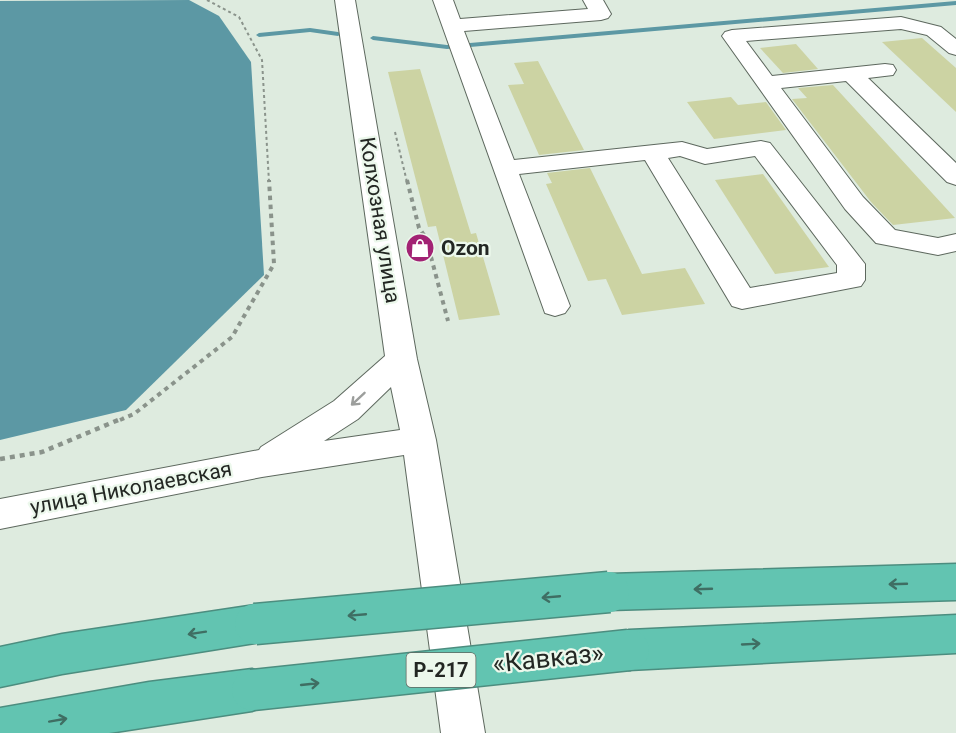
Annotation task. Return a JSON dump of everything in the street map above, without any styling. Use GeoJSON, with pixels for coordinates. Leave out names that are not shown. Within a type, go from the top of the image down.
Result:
{"type":"FeatureCollection","features":[{"type":"Feature","properties":{"kind":"highway"},"geometry":{"type":"LineString","coordinates":[[0,667],[62,654],[255,624],[609,592],[956,582]]}},
{"type":"Feature","properties":{"kind":"highway","name":"«Кавказ»"},"geometry":{"type":"LineString","coordinates":[[0,731],[149,704],[252,690],[629,650],[956,634]]}},
{"type":"Feature","properties":{"kind":"street","name":"Колхозная улица"},"geometry":{"type":"LineString","coordinates":[[345,0],[401,359],[419,440],[464,733]]}},
{"type":"Feature","properties":{"kind":"street"},"geometry":{"type":"LineString","coordinates":[[443,0],[555,306]]}},
{"type":"Feature","properties":{"kind":"street"},"geometry":{"type":"LineString","coordinates":[[452,26],[601,14],[593,0]]}},
{"type":"Feature","properties":{"kind":"street"},"geometry":{"type":"LineString","coordinates":[[956,49],[934,31],[901,22],[732,36],[854,202],[886,237],[938,247],[956,242]]}},
{"type":"Feature","properties":{"kind":"street"},"geometry":{"type":"LineString","coordinates":[[766,83],[885,70]]}},
{"type":"Feature","properties":{"kind":"street"},"geometry":{"type":"LineString","coordinates":[[851,74],[956,177]]}},
{"type":"Feature","properties":{"kind":"street"},"geometry":{"type":"LineString","coordinates":[[506,168],[652,152],[682,149],[705,157],[761,148],[851,264],[851,280],[742,299],[652,152]]}},
{"type":"Feature","properties":{"kind":"street"},"geometry":{"type":"LineString","coordinates":[[813,216],[854,202]]}},
{"type":"Feature","properties":{"kind":"street","name":"улица Николаевская"},"geometry":{"type":"LineString","coordinates":[[262,463],[346,410],[401,359]]}},
{"type":"Feature","properties":{"kind":"street","name":"улица Николаевская"},"geometry":{"type":"LineString","coordinates":[[0,514],[262,463],[419,440]]}},
{"type":"Feature","properties":{"kind":"path"},"geometry":{"type":"LineString","coordinates":[[0,459],[42,452],[134,414],[232,337],[274,264],[262,60],[239,17],[207,0]]}},
{"type":"Feature","properties":{"kind":"path"},"geometry":{"type":"LineString","coordinates":[[394,129],[419,228],[426,238],[447,321]]}},
{"type":"Feature","properties":{"kind":"water"},"geometry":{"type":"Polygon","coordinates":[[[189,0],[219,16],[251,62],[264,275],[126,410],[0,440],[0,1],[189,0]]]}},
{"type":"Feature","properties":{"kind":"building"},"geometry":{"type":"Polygon","coordinates":[[[922,38],[956,68],[956,112],[882,42],[922,38]]]}},
{"type":"Feature","properties":{"kind":"building"},"geometry":{"type":"Polygon","coordinates":[[[796,44],[818,69],[783,73],[760,48],[796,44]]]}},
{"type":"Feature","properties":{"kind":"building"},"geometry":{"type":"Polygon","coordinates":[[[538,61],[584,150],[539,155],[508,85],[524,84],[514,63],[538,61]]]}},
{"type":"Feature","properties":{"kind":"building"},"geometry":{"type":"Polygon","coordinates":[[[420,69],[471,234],[476,233],[500,315],[459,320],[436,226],[428,227],[388,72],[420,69]]]}},
{"type":"Feature","properties":{"kind":"building"},"geometry":{"type":"Polygon","coordinates":[[[833,85],[955,218],[893,225],[871,202],[792,99],[807,98],[798,88],[833,85]]]}},
{"type":"Feature","properties":{"kind":"building"},"geometry":{"type":"Polygon","coordinates":[[[731,97],[738,105],[766,102],[786,130],[714,139],[687,102],[731,97]]]}},
{"type":"Feature","properties":{"kind":"building"},"geometry":{"type":"Polygon","coordinates":[[[590,168],[642,274],[685,268],[705,304],[622,315],[606,279],[588,281],[546,184],[552,183],[547,173],[590,168]]]}},
{"type":"Feature","properties":{"kind":"building"},"geometry":{"type":"Polygon","coordinates":[[[763,174],[829,267],[775,274],[715,180],[763,174]]]}},
{"type":"Feature","properties":{"kind":"waterway"},"geometry":{"type":"LineString","coordinates":[[373,38],[447,47],[956,3]]}},
{"type":"Feature","properties":{"kind":"waterway"},"geometry":{"type":"LineString","coordinates":[[259,35],[310,30],[338,34]]}},
{"type":"Feature","properties":{"kind":"place","name":"Ozon"},"geometry":{"type":"Point","coordinates":[420,248]}}]}
